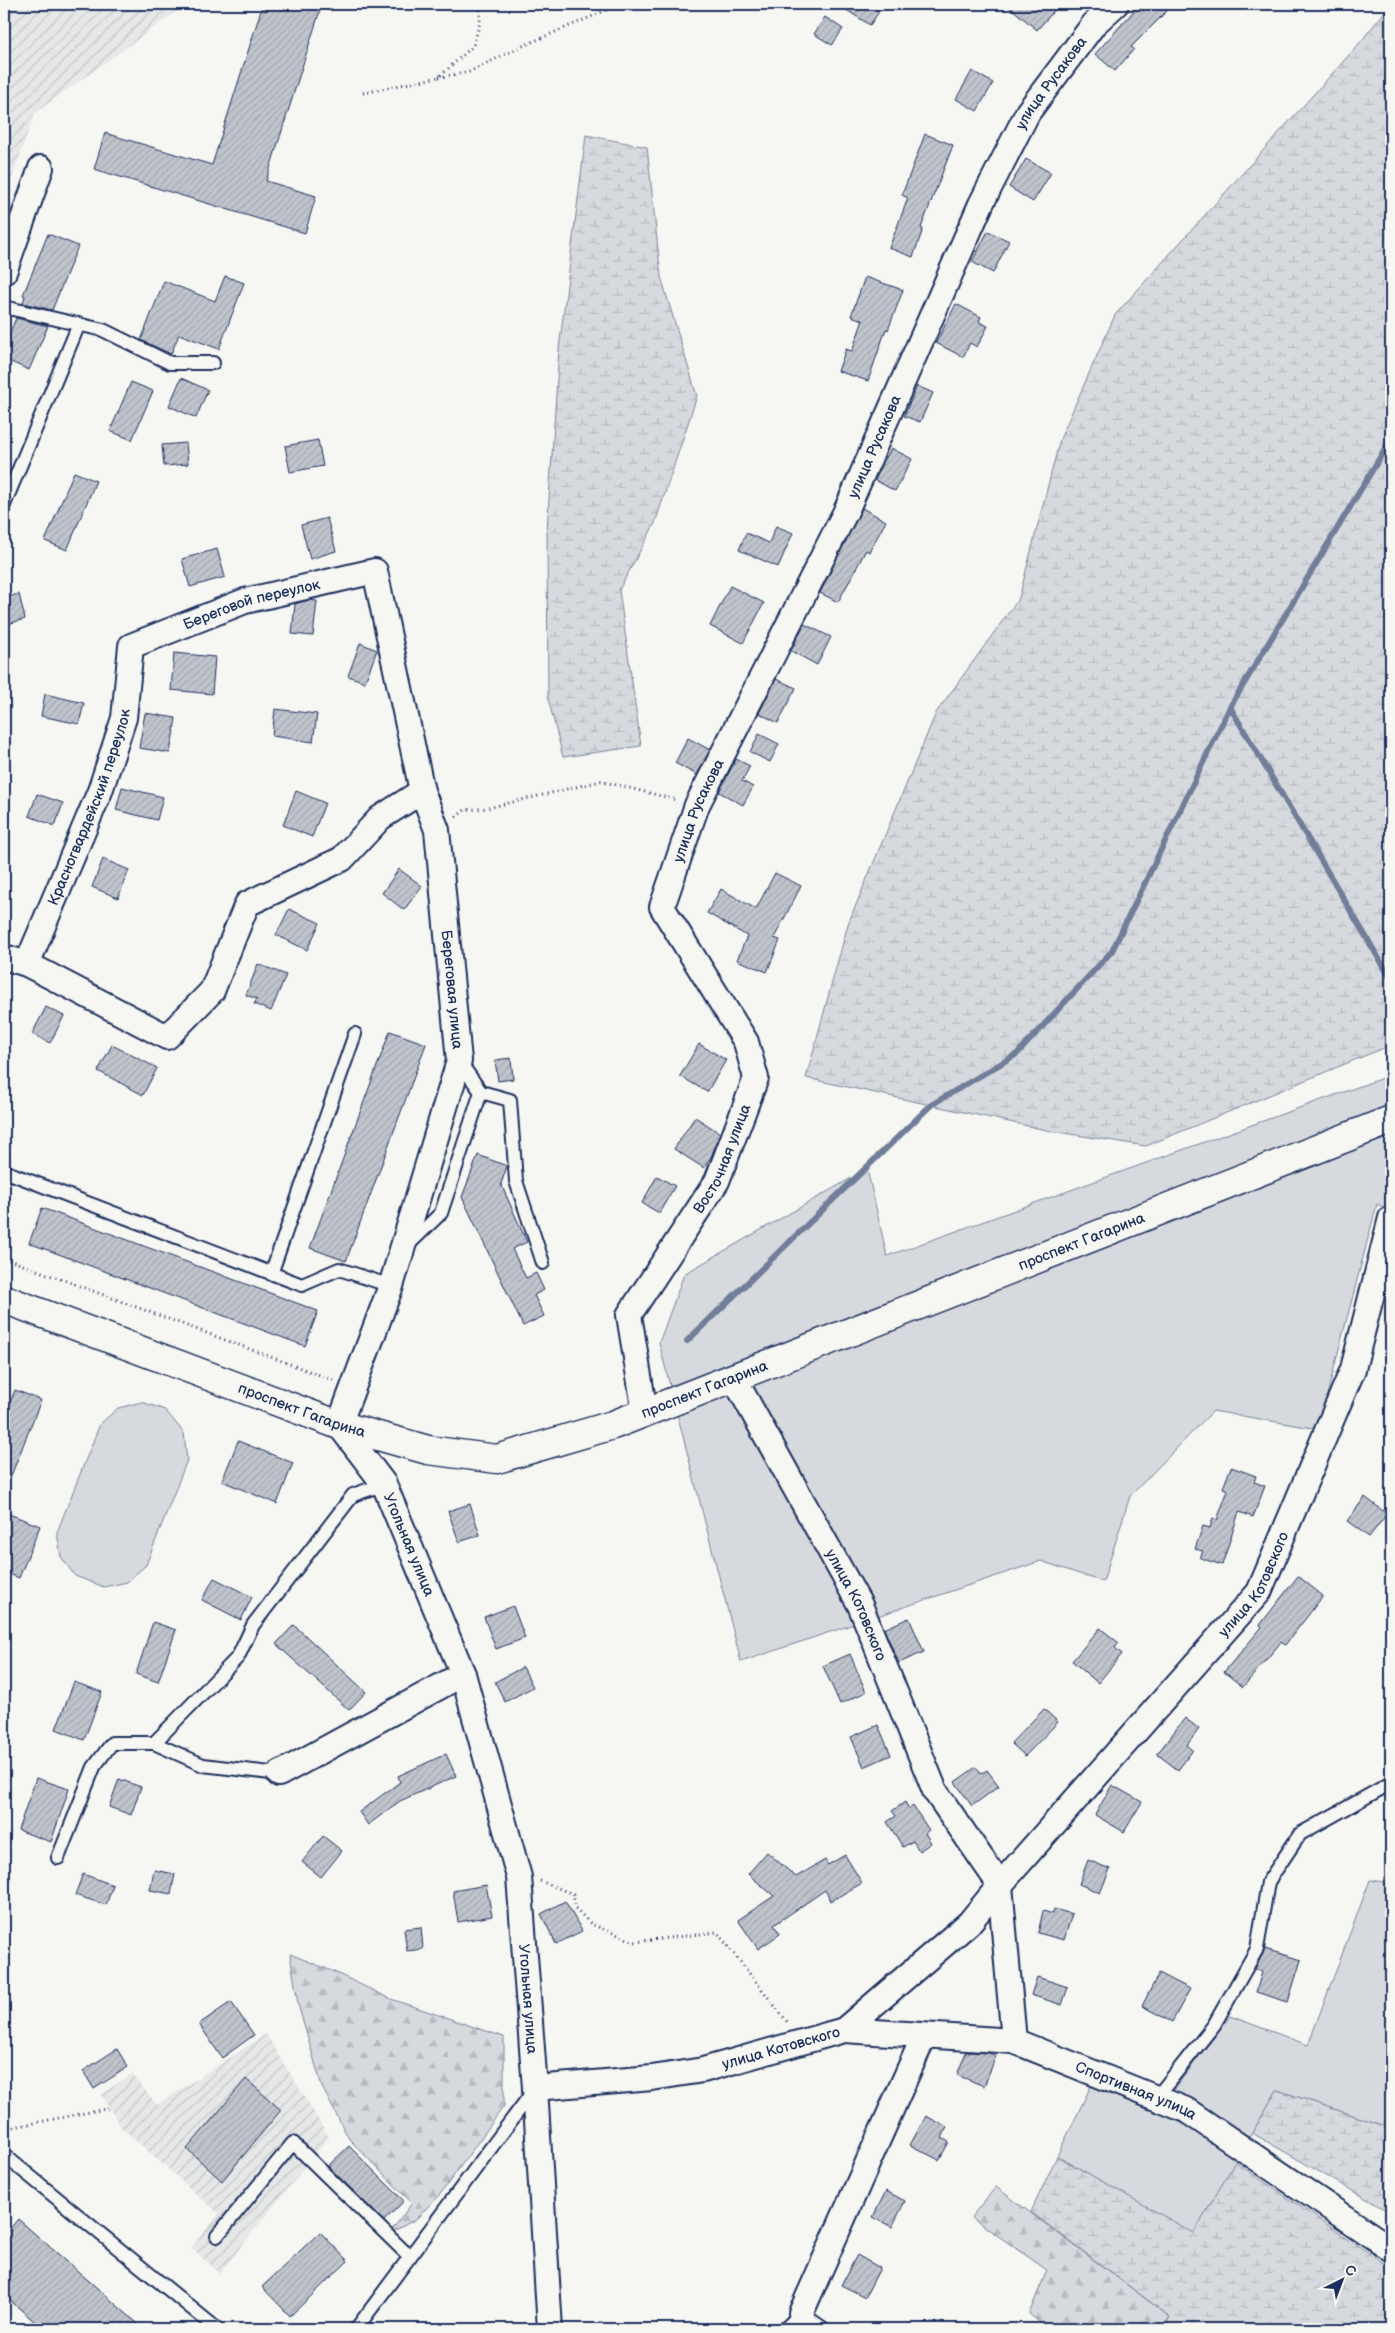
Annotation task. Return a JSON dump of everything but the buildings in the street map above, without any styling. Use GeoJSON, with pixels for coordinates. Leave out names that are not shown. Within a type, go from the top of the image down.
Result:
{"type":"FeatureCollection","features":[{"type":"Feature","properties":{"kind":"main road","name":"проспект Гагарина"},"geometry":{"type":"LineString","coordinates":[[4,1299],[340,1425],[428,1450],[497,1459],[613,1425],[645,1413],[1391,1120]]}},
{"type":"Feature","properties":{"kind":"street","name":"улица Русакова"},"geometry":{"type":"LineString","coordinates":[[662,907],[697,805],[846,511],[981,204],[1028,112],[1094,24],[1116,4]]}},
{"type":"Feature","properties":{"kind":"street"},"geometry":{"type":"LineString","coordinates":[[4,272],[41,168]]}},
{"type":"Feature","properties":{"kind":"street","name":"Береговой переулок"},"geometry":{"type":"LineString","coordinates":[[131,646],[245,601],[375,571]]}},
{"type":"Feature","properties":{"kind":"street","name":"Береговая улица"},"geometry":{"type":"LineString","coordinates":[[340,1425],[352,1387],[391,1286],[460,1061],[436,830],[422,791],[375,571]]}},
{"type":"Feature","properties":{"kind":"street","name":"Красногвардейский переулок"},"geometry":{"type":"LineString","coordinates":[[27,964],[100,791],[124,718],[131,646]]}},
{"type":"Feature","properties":{"kind":"street"},"geometry":{"type":"LineString","coordinates":[[4,957],[27,964],[167,1037],[212,991],[247,904],[342,859],[380,818],[422,791]]}},
{"type":"Feature","properties":{"kind":"street","name":"Восточная улица"},"geometry":{"type":"LineString","coordinates":[[645,1413],[629,1315],[717,1181],[756,1078],[746,1042],[662,907]]}},
{"type":"Feature","properties":{"kind":"street","name":"улица Котовского"},"geometry":{"type":"LineString","coordinates":[[535,2088],[652,2078],[703,2070],[844,2030],[969,1923],[1000,1884],[1259,1592],[1353,1368],[1390,1225]]}},
{"type":"Feature","properties":{"kind":"street","name":"улица Котовского"},"geometry":{"type":"LineString","coordinates":[[734,1378],[860,1605],[935,1791],[1000,1884],[1014,2041]]}},
{"type":"Feature","properties":{"kind":"street","name":"Угольная улица"},"geometry":{"type":"LineString","coordinates":[[340,1425],[384,1484],[463,1674],[518,1872],[535,2088],[550,2329]]}},
{"type":"Feature","properties":{"kind":"street"},"geometry":{"type":"LineString","coordinates":[[279,1774],[463,1674]]}},
{"type":"Feature","properties":{"kind":"street","name":"Спортивная улица"},"geometry":{"type":"LineString","coordinates":[[844,2030],[1014,2041],[1186,2110],[1391,2249]]}},
{"type":"Feature","properties":{"kind":"street"},"geometry":{"type":"LineString","coordinates":[[793,2321],[924,2036]]}},
{"type":"Feature","properties":{"kind":"lane"},"geometry":{"type":"LineString","coordinates":[[4,307],[103,330],[170,363],[214,364]]}},
{"type":"Feature","properties":{"kind":"lane"},"geometry":{"type":"LineString","coordinates":[[4,506],[79,324]]}},
{"type":"Feature","properties":{"kind":"lane"},"geometry":{"type":"LineString","coordinates":[[271,1274],[355,1034]]}},
{"type":"Feature","properties":{"kind":"lane"},"geometry":{"type":"LineString","coordinates":[[460,1061],[481,1092],[510,1100],[516,1180],[543,1263]]}},
{"type":"Feature","properties":{"kind":"lane"},"geometry":{"type":"LineString","coordinates":[[400,1253],[441,1213],[481,1092]]}},
{"type":"Feature","properties":{"kind":"lane"},"geometry":{"type":"LineString","coordinates":[[5,1176],[302,1285],[339,1269],[391,1286]]}},
{"type":"Feature","properties":{"kind":"lane"},"geometry":{"type":"LineString","coordinates":[[154,1743],[238,1657],[253,1625],[354,1495],[384,1484]]}},
{"type":"Feature","properties":{"kind":"lane"},"geometry":{"type":"LineString","coordinates":[[58,1858],[94,1767],[112,1743],[154,1743],[203,1765],[279,1774]]}},
{"type":"Feature","properties":{"kind":"lane"},"geometry":{"type":"LineString","coordinates":[[1156,2098],[1214,2025],[1257,1949],[1268,1882],[1300,1834],[1391,1783]]}},
{"type":"Feature","properties":{"kind":"lane"},"geometry":{"type":"LineString","coordinates":[[356,2329],[535,2088]]}},
{"type":"Feature","properties":{"kind":"lane"},"geometry":{"type":"LineString","coordinates":[[217,2236],[293,2142],[410,2256]]}},
{"type":"Feature","properties":{"kind":"lane"},"geometry":{"type":"LineString","coordinates":[[4,2155],[217,2329]]}},
{"type":"Feature","properties":{"kind":"lane"},"geometry":{"type":"LineString","coordinates":[[793,2321],[824,2329]]}},
{"type":"Feature","properties":{"kind":"path"},"geometry":{"type":"LineString","coordinates":[[439,77],[473,46],[480,22],[480,4]]}},
{"type":"Feature","properties":{"kind":"path"},"geometry":{"type":"LineString","coordinates":[[363,93],[469,72],[518,48],[621,4]]}},
{"type":"Feature","properties":{"kind":"path"},"geometry":{"type":"LineString","coordinates":[[436,830],[465,810],[488,808],[601,781],[697,805]]}},
{"type":"Feature","properties":{"kind":"path"},"geometry":{"type":"LineString","coordinates":[[4,1258],[352,1387]]}},
{"type":"Feature","properties":{"kind":"path"},"geometry":{"type":"LineString","coordinates":[[518,1872],[573,1894],[575,1908],[591,1924],[635,1942],[717,1932],[803,2042]]}},
{"type":"Feature","properties":{"kind":"path"},"geometry":{"type":"LineString","coordinates":[[4,2129],[110,2108]]}},
{"type":"Feature","properties":{"kind":"shaded area"},"geometry":{"type":"Polygon","coordinates":[[[4,4],[187,4],[35,113],[4,200],[4,4]]]}},
{"type":"Feature","properties":{"kind":"shaded area"},"geometry":{"type":"Polygon","coordinates":[[[266,2034],[329,2137],[220,2273],[191,2248],[219,2214],[121,2127],[101,2094],[132,2074],[157,2105],[266,2034]]]}},
{"type":"Feature","properties":{"kind":"green space"},"geometry":{"type":"Polygon","coordinates":[[[1391,4],[1391,1045],[1146,1146],[1051,1131],[806,1078],[848,924],[936,713],[1019,598],[1060,439],[1115,315],[1358,45],[1391,4]]]}},
{"type":"Feature","properties":{"kind":"green space"},"geometry":{"type":"Polygon","coordinates":[[[586,135],[647,147],[661,277],[697,396],[655,523],[619,590],[641,746],[563,757],[548,698],[547,530],[559,349],[586,135]]]}},
{"type":"Feature","properties":{"kind":"green space"},"geometry":{"type":"Polygon","coordinates":[[[1391,1075],[1391,1211],[1377,1204],[1318,1429],[1213,1411],[1130,1496],[1103,1582],[1041,1561],[741,1662],[659,1343],[684,1274],[867,1169],[887,1256],[1391,1075]]]}},
{"type":"Feature","properties":{"kind":"green space"},"geometry":{"type":"Polygon","coordinates":[[[142,1402],[165,1410],[184,1433],[187,1460],[146,1565],[127,1582],[104,1587],[75,1576],[61,1557],[57,1532],[100,1424],[118,1408],[142,1402]]]}},
{"type":"Feature","properties":{"kind":"green space"},"geometry":{"type":"Polygon","coordinates":[[[1370,1880],[1391,1883],[1391,2128],[1277,2090],[1194,2234],[1057,2156],[1092,2084],[1162,2105],[1230,2016],[1308,2045],[1370,1880]]]}},
{"type":"Feature","properties":{"kind":"green space"},"geometry":{"type":"Polygon","coordinates":[[[290,1954],[332,1971],[391,1999],[504,2037],[504,2106],[442,2192],[416,2219],[390,2233],[412,2203],[349,2139],[322,2087],[298,2004],[290,1954]]]}},
{"type":"Feature","properties":{"kind":"green space"},"geometry":{"type":"Polygon","coordinates":[[[1277,2090],[1391,2128],[1391,2213],[1252,2133],[1277,2090]]]}},
{"type":"Feature","properties":{"kind":"green space"},"geometry":{"type":"Polygon","coordinates":[[[1057,2156],[1194,2233],[1235,2162],[1391,2268],[1391,2329],[1162,2329],[1170,2317],[1031,2212],[1057,2156]]]}},
{"type":"Feature","properties":{"kind":"green space"},"geometry":{"type":"Polygon","coordinates":[[[996,2187],[1170,2317],[1162,2329],[1048,2329],[1029,2314],[1047,2270],[971,2217],[996,2187]]]}},
{"type":"Feature","properties":{"kind":"waterway"},"geometry":{"type":"LineString","coordinates":[[687,1341],[931,1105],[1017,1054],[1112,951],[1230,707],[1391,439]]}},
{"type":"Feature","properties":{"kind":"waterway"},"geometry":{"type":"LineString","coordinates":[[1230,707],[1391,979]]}}]}
